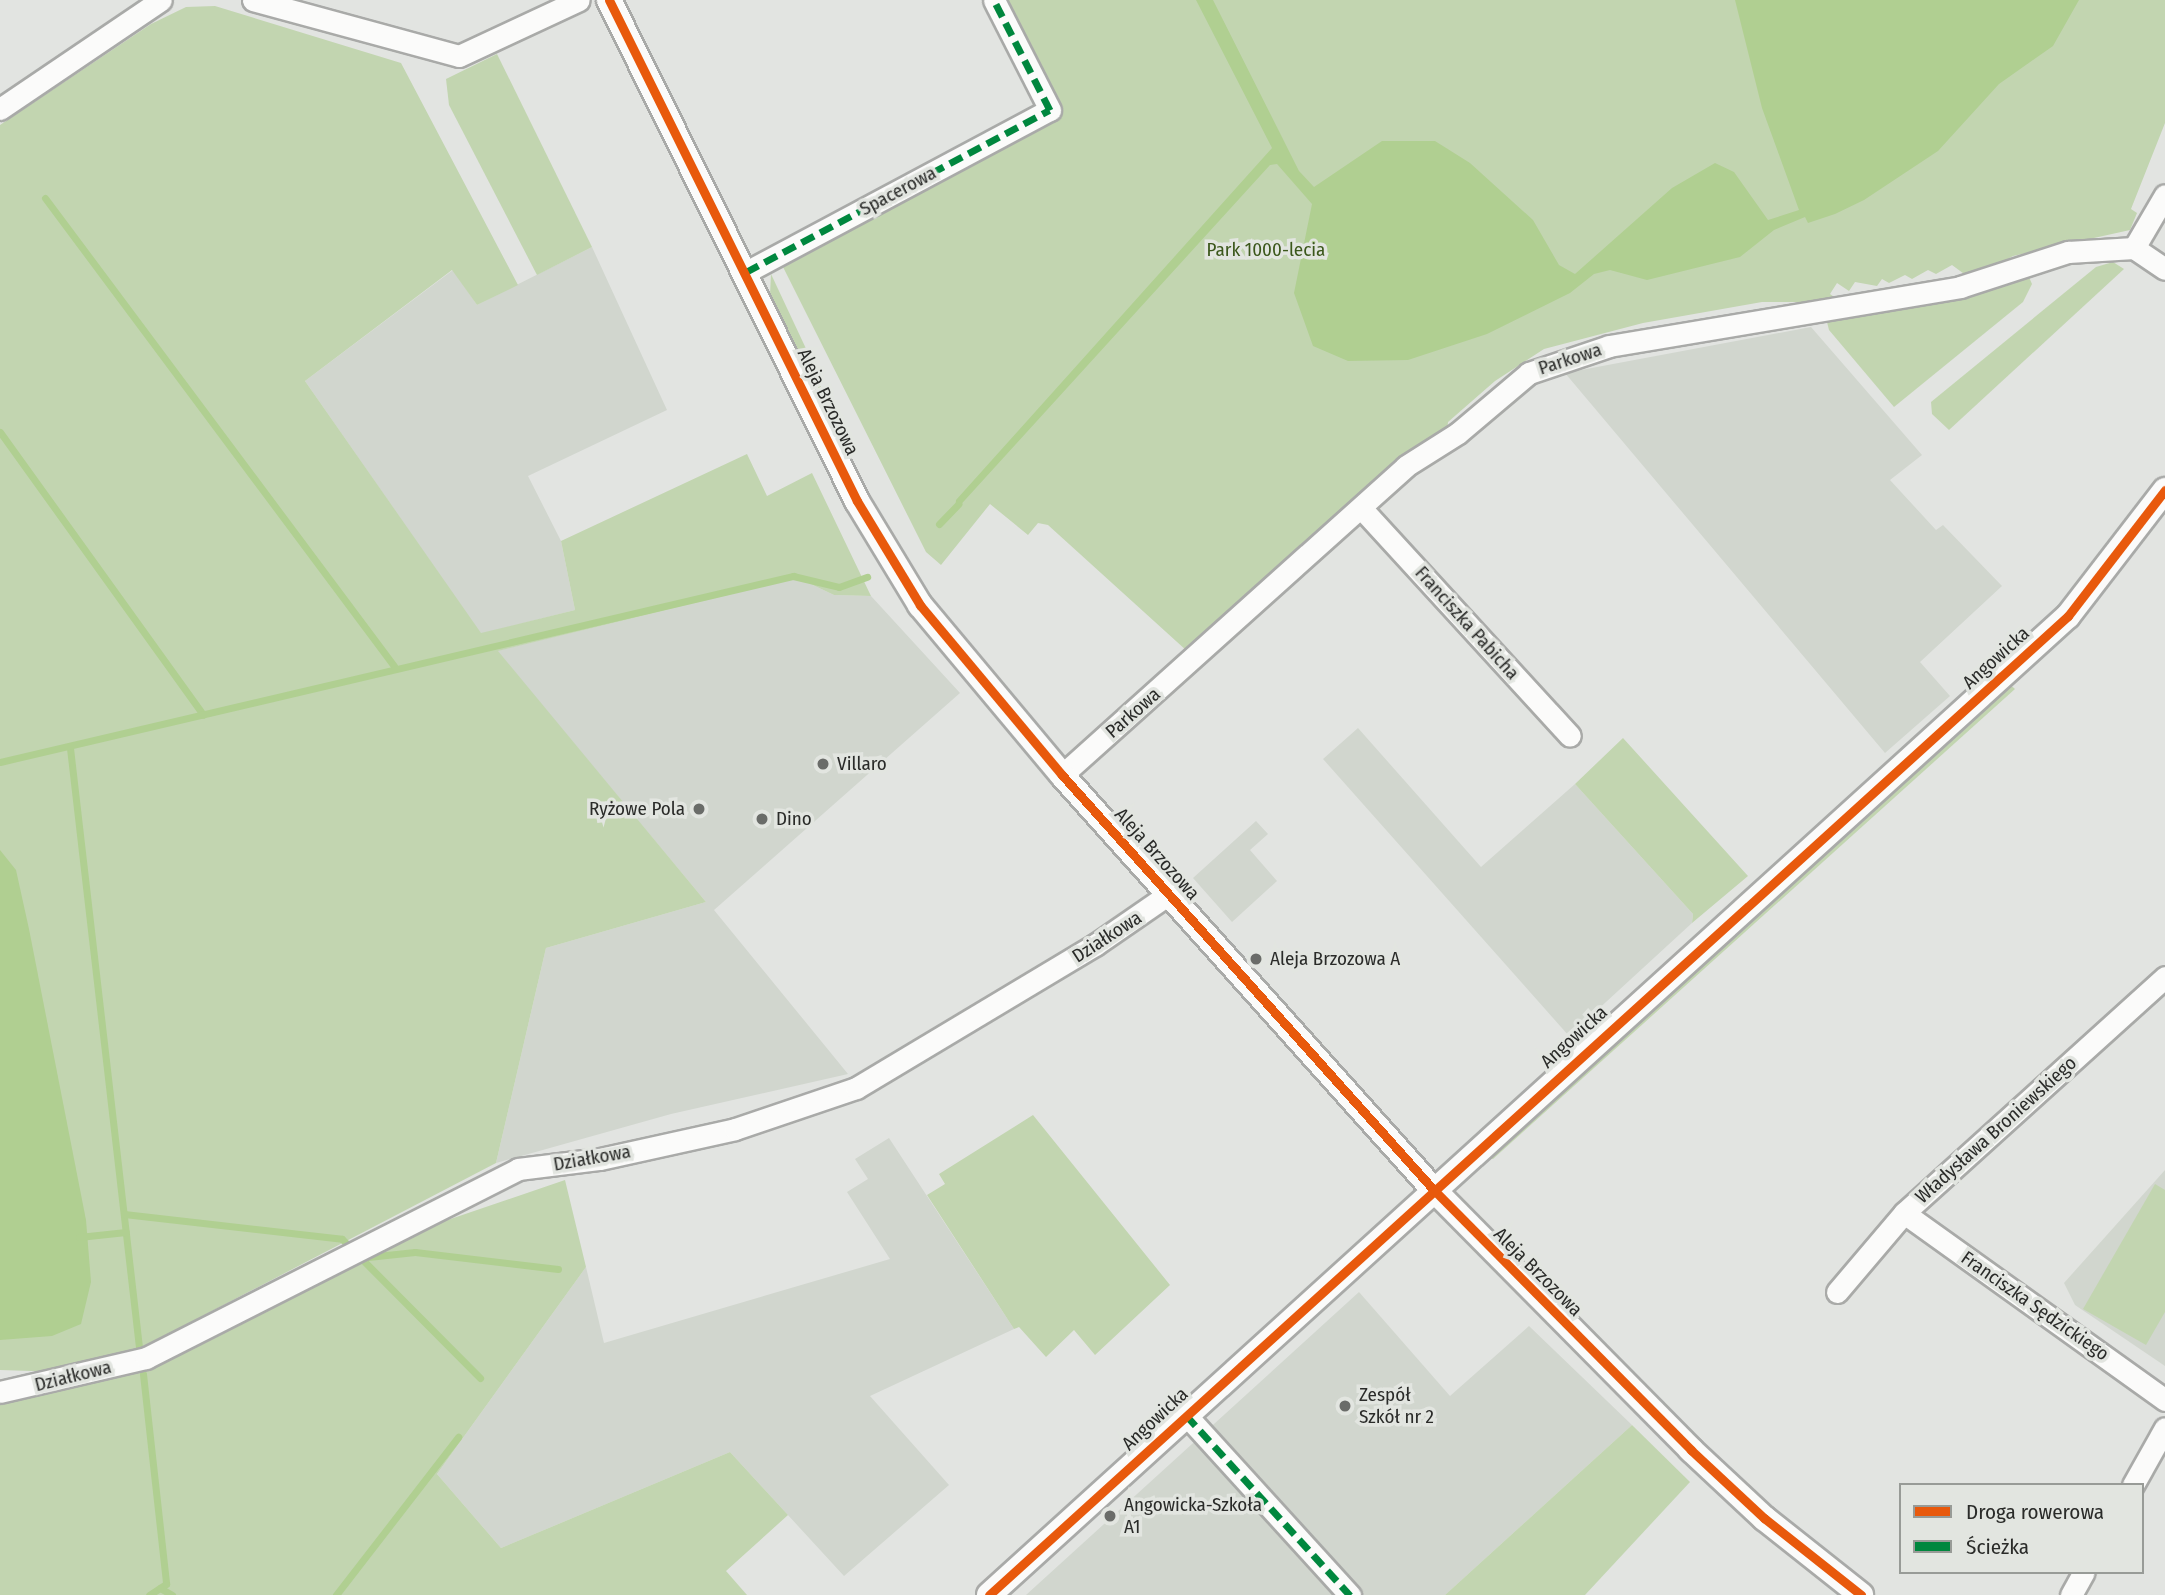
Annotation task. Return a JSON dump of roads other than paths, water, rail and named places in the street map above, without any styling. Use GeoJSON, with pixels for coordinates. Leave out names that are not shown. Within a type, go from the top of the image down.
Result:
{"type":"FeatureCollection","features":[{"type":"Feature","properties":{"kind":"street"},"geometry":{"type":"LineString","coordinates":[[0,109],[161,0]]}},
{"type":"Feature","properties":{"kind":"street"},"geometry":{"type":"LineString","coordinates":[[253,0],[459,56],[579,0]]}},
{"type":"Feature","properties":{"kind":"street","name":"Aleja Brzozowa"},"geometry":{"type":"LineString","coordinates":[[609,0],[886,552],[971,670],[1433,1189],[1691,1450],[1764,1518],[1861,1595]]}},
{"type":"Feature","properties":{"kind":"street","name":"Spacerowa"},"geometry":{"type":"LineString","coordinates":[[746,272],[1051,110],[994,0]]}},
{"type":"Feature","properties":{"kind":"street"},"geometry":{"type":"LineString","coordinates":[[2165,195],[2134,248],[2165,269]]}},
{"type":"Feature","properties":{"kind":"street","name":"Parkowa"},"geometry":{"type":"LineString","coordinates":[[1062,775],[1363,510],[1406,466],[1458,433],[1529,373],[1566,356],[1960,287],[2068,252],[2134,248]]}},
{"type":"Feature","properties":{"kind":"street","name":"Angowicka"},"geometry":{"type":"LineString","coordinates":[[989,1595],[1433,1189],[2068,616],[2165,489]]}},
{"type":"Feature","properties":{"kind":"street","name":"Franciszka Pabicha"},"geometry":{"type":"LineString","coordinates":[[1363,510],[1570,736]]}},
{"type":"Feature","properties":{"kind":"street","name":"Działkowa"},"geometry":{"type":"LineString","coordinates":[[0,1392],[146,1358],[518,1169],[600,1159],[735,1129],[856,1088],[1084,952],[1169,894]]}},
{"type":"Feature","properties":{"kind":"street","name":"Władysława Broniewskiego"},"geometry":{"type":"LineString","coordinates":[[1837,1292],[1904,1213],[2165,977]]}},
{"type":"Feature","properties":{"kind":"street","name":"Franciszka Sędzickiego"},"geometry":{"type":"LineString","coordinates":[[1904,1213],[2165,1400]]}},
{"type":"Feature","properties":{"kind":"street"},"geometry":{"type":"LineString","coordinates":[[1186,1415],[1350,1595]]}},
{"type":"Feature","properties":{"kind":"street"},"geometry":{"type":"LineString","coordinates":[[2134,1483],[2165,1428]]}},
{"type":"Feature","properties":{"kind":"street"},"geometry":{"type":"LineString","coordinates":[[2071,1595],[2083,1574]]}},
{"type":"Feature","properties":{"kind":"waterway"},"geometry":{"type":"LineString","coordinates":[[45,198],[394,666]]}},
{"type":"Feature","properties":{"kind":"waterway"},"geometry":{"type":"LineString","coordinates":[[0,432],[203,715]]}},
{"type":"Feature","properties":{"kind":"waterway"},"geometry":{"type":"LineString","coordinates":[[939,524],[958,504]]}},
{"type":"Feature","properties":{"kind":"waterway"},"geometry":{"type":"LineString","coordinates":[[0,762],[793,576],[839,587],[867,577]]}},
{"type":"Feature","properties":{"kind":"waterway"},"geometry":{"type":"LineString","coordinates":[[70,748],[139,1347]]}},
{"type":"Feature","properties":{"kind":"waterway"},"geometry":{"type":"LineString","coordinates":[[124,1214],[342,1239],[480,1378]]}},
{"type":"Feature","properties":{"kind":"waterway"},"geometry":{"type":"LineString","coordinates":[[79,1237],[126,1232]]}},
{"type":"Feature","properties":{"kind":"waterway"},"geometry":{"type":"LineString","coordinates":[[368,1257],[415,1252],[558,1269]]}},
{"type":"Feature","properties":{"kind":"waterway"},"geometry":{"type":"LineString","coordinates":[[143,1374],[166,1584],[149,1595]]}},
{"type":"Feature","properties":{"kind":"waterway"},"geometry":{"type":"LineString","coordinates":[[336,1595],[458,1437]]}},
{"type":"Feature","properties":{"kind":"waterway"},"geometry":{"type":"LineString","coordinates":[[160,1588],[172,1595]]}},
{"type":"Feature","properties":{"kind":"place","name":"Villaro"},"geometry":{"type":"Point","coordinates":[823,764]}},
{"type":"Feature","properties":{"kind":"place","name":"Ryżowe Pola"},"geometry":{"type":"Point","coordinates":[699,809]}},
{"type":"Feature","properties":{"kind":"place","name":"Dino"},"geometry":{"type":"Point","coordinates":[762,819]}},
{"type":"Feature","properties":{"kind":"place","name":"Aleja Brzozowa A"},"geometry":{"type":"Point","coordinates":[1256,959]}},
{"type":"Feature","properties":{"kind":"place","name":"Zespół Szkół nr 2"},"geometry":{"type":"Point","coordinates":[1345,1406]}},
{"type":"Feature","properties":{"kind":"place","name":"Angowicka-Szkoła A1"},"geometry":{"type":"Point","coordinates":[1110,1516]}},
{"type":"Feature","properties":{"kind":"park label","name":"Park 1000-lecia"},"geometry":{"type":"Point","coordinates":[1266,250]}}]}
